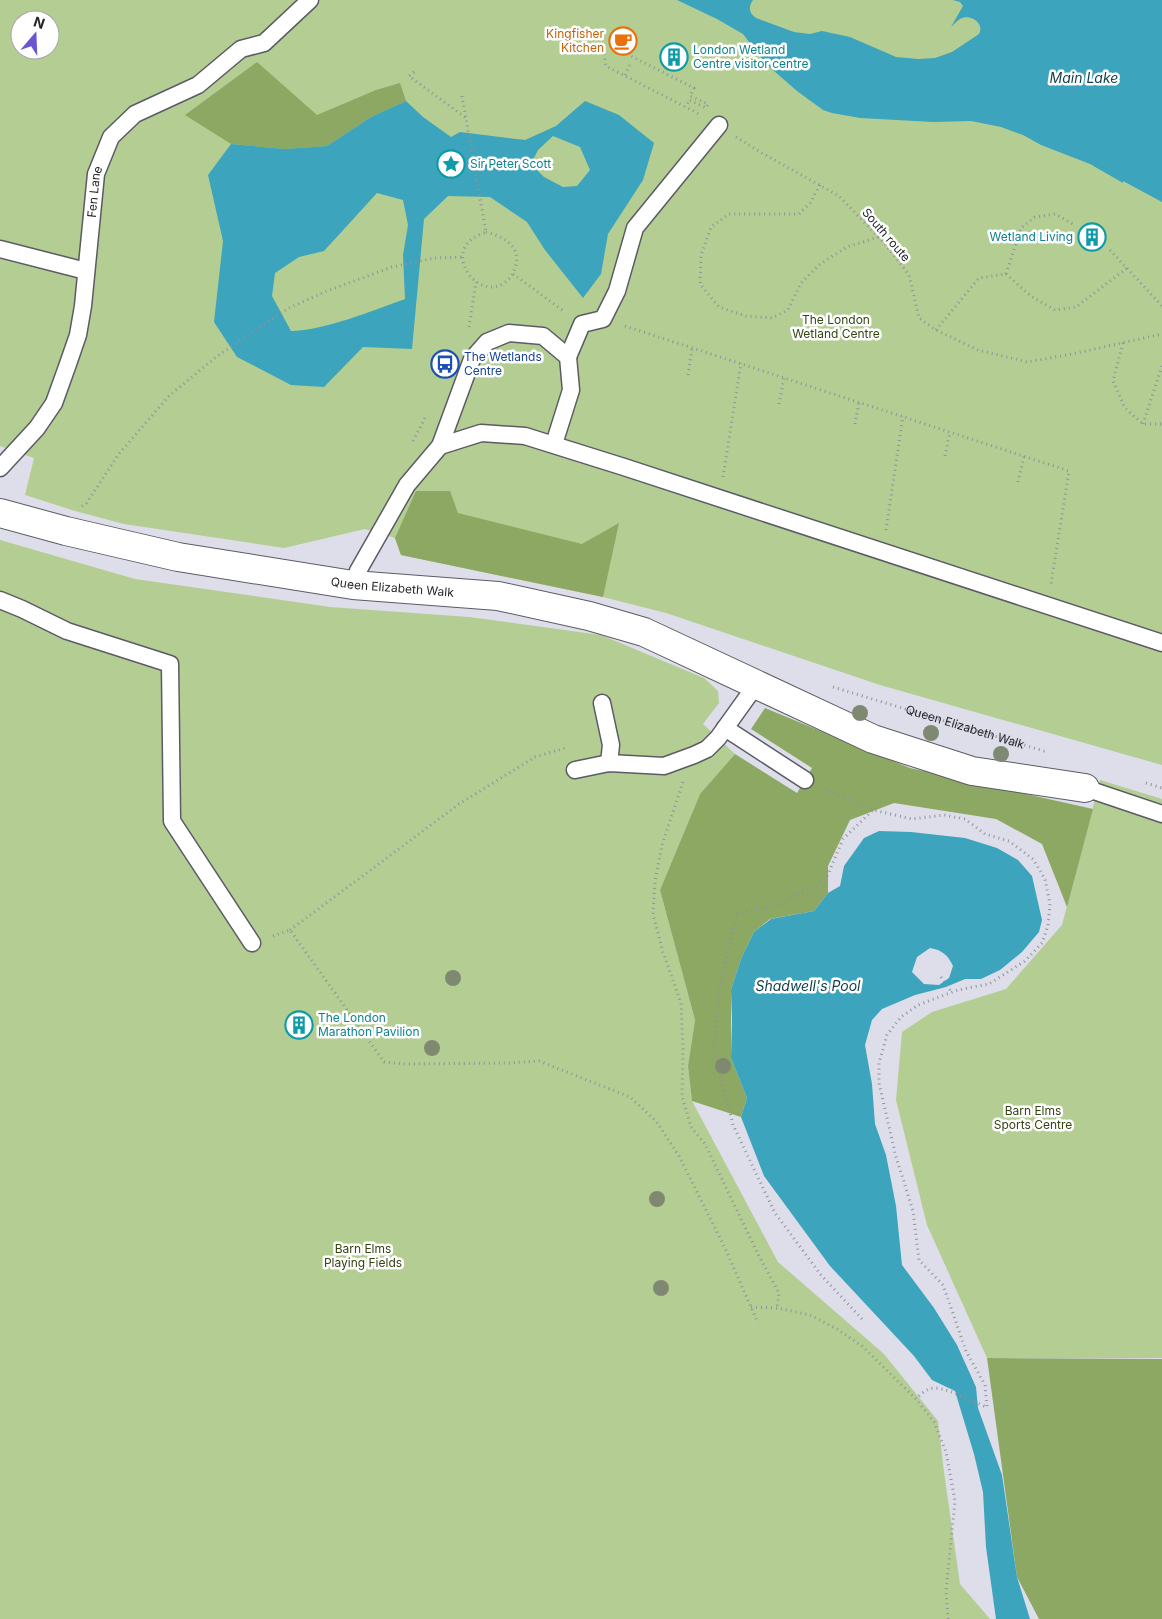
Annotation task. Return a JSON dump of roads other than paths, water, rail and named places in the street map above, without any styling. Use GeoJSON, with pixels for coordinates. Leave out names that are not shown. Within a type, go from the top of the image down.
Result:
{"type":"FeatureCollection","features":[{"type":"Feature","properties":{"kind":"street","name":"Queen Elizabeth Walk"},"geometry":{"type":"LineString","coordinates":[[0,513],[66,531],[178,557],[353,585],[498,596],[590,616],[644,632],[874,739],[972,770],[1085,788]]}},
{"type":"Feature","properties":{"kind":"lane","name":"Fen Lane"},"geometry":{"type":"LineString","coordinates":[[0,468],[38,428],[54,403],[78,335],[83,306],[96,174],[111,137],[135,114],[198,85],[241,49],[264,43],[310,0]]}},
{"type":"Feature","properties":{"kind":"lane"},"geometry":{"type":"LineString","coordinates":[[554,444],[570,390],[568,357],[582,324],[603,319],[617,291],[635,228],[719,125]]}},
{"type":"Feature","properties":{"kind":"lane"},"geometry":{"type":"LineString","coordinates":[[0,249],[86,271]]}},
{"type":"Feature","properties":{"kind":"lane"},"geometry":{"type":"LineString","coordinates":[[353,585],[358,571],[407,485],[440,446],[472,359],[487,342],[509,333],[543,336],[568,357]]}},
{"type":"Feature","properties":{"kind":"lane"},"geometry":{"type":"LineString","coordinates":[[440,446],[480,433],[525,436],[1162,643]]}},
{"type":"Feature","properties":{"kind":"lane"},"geometry":{"type":"LineString","coordinates":[[0,600],[67,631],[170,664],[172,821],[252,942]]}},
{"type":"Feature","properties":{"kind":"lane"},"geometry":{"type":"LineString","coordinates":[[575,770],[609,763],[664,766],[707,749],[725,728],[756,685]]}},
{"type":"Feature","properties":{"kind":"lane"},"geometry":{"type":"LineString","coordinates":[[602,704],[611,745],[609,763]]}},
{"type":"Feature","properties":{"kind":"lane"},"geometry":{"type":"LineString","coordinates":[[725,728],[805,780]]}},
{"type":"Feature","properties":{"kind":"lane"},"geometry":{"type":"LineString","coordinates":[[1085,788],[1162,814]]}},
{"type":"Feature","properties":{"kind":"water","name":"Main Lake"},"geometry":{"type":"Polygon","coordinates":[[[677,0],[753,0],[750,10],[756,18],[794,32],[810,34],[822,31],[850,37],[896,57],[918,59],[935,58],[952,52],[979,34],[980,26],[976,20],[968,17],[960,19],[951,27],[963,6],[960,2],[953,0],[1162,0],[1162,202],[1090,164],[1001,127],[971,121],[933,122],[860,118],[823,110],[797,91],[766,64],[743,34],[677,0]]]}},
{"type":"Feature","properties":{"kind":"water"},"geometry":{"type":"Polygon","coordinates":[[[406,101],[423,117],[451,137],[460,132],[525,140],[556,126],[585,101],[619,115],[654,143],[643,180],[608,234],[601,274],[583,298],[545,250],[527,222],[490,197],[448,196],[424,219],[412,349],[363,347],[324,387],[291,385],[237,357],[214,322],[223,241],[208,175],[231,144],[285,149],[327,146],[371,117],[406,101]],[[553,136],[538,150],[531,164],[544,177],[563,187],[577,186],[590,170],[580,147],[553,136]],[[377,193],[324,251],[299,257],[275,273],[272,296],[291,331],[333,324],[405,299],[403,255],[408,225],[403,200],[377,193]]]}},
{"type":"Feature","properties":{"kind":"water","name":"Shadwell's Pool"},"geometry":{"type":"Polygon","coordinates":[[[879,831],[911,832],[965,838],[997,848],[1018,860],[1032,876],[1042,920],[1039,932],[1022,952],[1000,970],[981,979],[965,979],[946,987],[915,995],[882,1009],[872,1020],[865,1045],[872,1084],[875,1124],[886,1155],[896,1206],[902,1265],[934,1308],[957,1345],[976,1387],[978,1408],[1002,1475],[1017,1577],[1030,1619],[996,1619],[986,1547],[983,1492],[955,1391],[932,1380],[914,1356],[830,1266],[764,1176],[741,1117],[747,1098],[731,1058],[731,990],[741,959],[754,932],[771,919],[814,911],[828,893],[840,886],[844,866],[864,838],[879,831]],[[930,948],[917,957],[912,972],[924,984],[939,985],[949,978],[953,966],[944,954],[930,948]]]}},
{"type":"Feature","properties":{"kind":"place","name":"Kingfisher Kitchen"},"geometry":{"type":"Point","coordinates":[623,41]}},
{"type":"Feature","properties":{"kind":"place","name":"London Wetland Centre visitor centre"},"geometry":{"type":"Point","coordinates":[674,57]}},
{"type":"Feature","properties":{"kind":"place","name":"Sir Peter Scott"},"geometry":{"type":"Point","coordinates":[451,164]}},
{"type":"Feature","properties":{"kind":"place","name":"Wetland Living"},"geometry":{"type":"Point","coordinates":[1092,237]}},
{"type":"Feature","properties":{"kind":"place","name":"The Wetlands Centre"},"geometry":{"type":"Point","coordinates":[445,364]}},
{"type":"Feature","properties":{"kind":"place","name":"The London Marathon Pavilion"},"geometry":{"type":"Point","coordinates":[299,1025]}},
{"type":"Feature","properties":{"kind":"park label","name":"The London Wetland Centre"},"geometry":{"type":"Point","coordinates":[836,327]}},
{"type":"Feature","properties":{"kind":"park label","name":"Barn Elms Sports Centre"},"geometry":{"type":"Point","coordinates":[1033,1118]}},
{"type":"Feature","properties":{"kind":"park label","name":"Barn Elms Playing Fields"},"geometry":{"type":"Point","coordinates":[363,1256]}}]}
